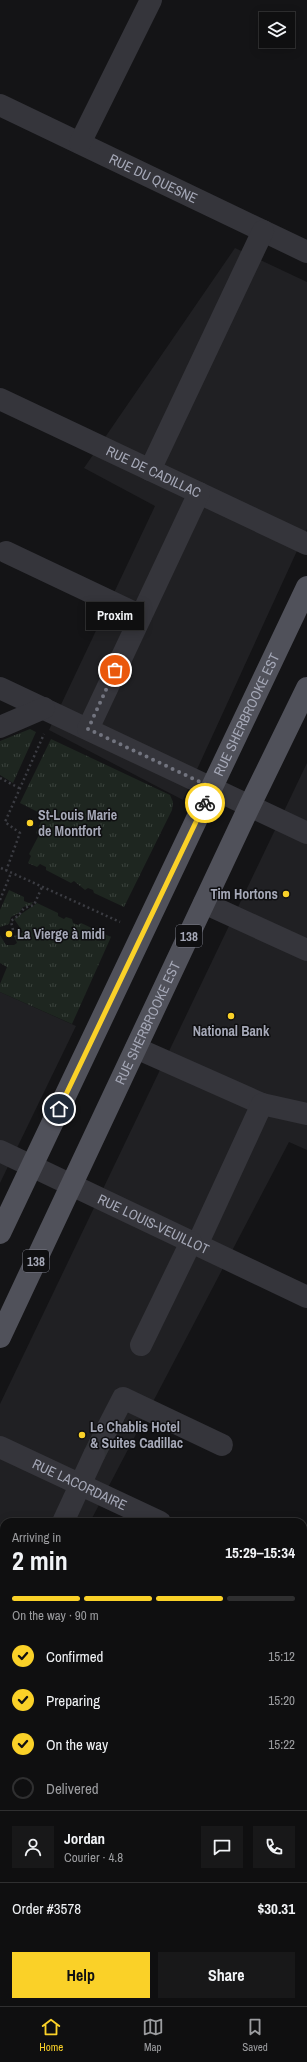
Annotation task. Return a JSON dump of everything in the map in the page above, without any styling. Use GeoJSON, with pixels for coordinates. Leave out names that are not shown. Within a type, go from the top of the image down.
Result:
{"type":"FeatureCollection","features":[{"type":"Feature","properties":{"kind":"main road","name":"RUE SHERBROOKE EST"},"geometry":{"type":"LineString","coordinates":[[0,1233],[213,788],[307,587]]}},
{"type":"Feature","properties":{"kind":"main road","name":"RUE SHERBROOKE EST"},"geometry":{"type":"LineString","coordinates":[[0,1337],[250,805],[307,688]]}},
{"type":"Feature","properties":{"kind":"street"},"geometry":{"type":"LineString","coordinates":[[80,144],[150,0]]}},
{"type":"Feature","properties":{"kind":"street","name":"RUE DU QUESNE"},"geometry":{"type":"LineString","coordinates":[[0,106],[307,252]]}},
{"type":"Feature","properties":{"kind":"street"},"geometry":{"type":"LineString","coordinates":[[150,470],[263,231]]}},
{"type":"Feature","properties":{"kind":"street","name":"RUE DE CADILLAC"},"geometry":{"type":"LineString","coordinates":[[0,399],[307,544]]}},
{"type":"Feature","properties":{"kind":"street"},"geometry":{"type":"LineString","coordinates":[[88,729],[199,493]]}},
{"type":"Feature","properties":{"kind":"street"},"geometry":{"type":"LineString","coordinates":[[6,552],[141,616]]}},
{"type":"Feature","properties":{"kind":"street"},"geometry":{"type":"LineString","coordinates":[[0,688],[307,833]]}},
{"type":"Feature","properties":{"kind":"street"},"geometry":{"type":"LineString","coordinates":[[0,728],[44,708]]}},
{"type":"Feature","properties":{"kind":"street"},"geometry":{"type":"LineString","coordinates":[[204,903],[307,950]]}},
{"type":"Feature","properties":{"kind":"street"},"geometry":{"type":"LineString","coordinates":[[136,1048],[262,1104],[307,1114]]}},
{"type":"Feature","properties":{"kind":"street"},"geometry":{"type":"LineString","coordinates":[[141,1345],[194,1243],[262,1104]]}},
{"type":"Feature","properties":{"kind":"street","name":"RUE LOUIS-VEUILLOT"},"geometry":{"type":"LineString","coordinates":[[0,1151],[307,1297]]}},
{"type":"Feature","properties":{"kind":"street"},"geometry":{"type":"LineString","coordinates":[[106,1431],[123,1398],[222,1445]]}},
{"type":"Feature","properties":{"kind":"street","name":"RUE LACORDAIRE"},"geometry":{"type":"LineString","coordinates":[[0,1447],[152,1518]]}},
{"type":"Feature","properties":{"kind":"street"},"geometry":{"type":"LineString","coordinates":[[65,1518],[94,1456]]}},
{"type":"Feature","properties":{"kind":"path"},"geometry":{"type":"LineString","coordinates":[[6,871],[20,834],[4,824],[45,732]]}},
{"type":"Feature","properties":{"kind":"path"},"geometry":{"type":"LineString","coordinates":[[0,778],[19,788]]}},
{"type":"Feature","properties":{"kind":"path"},"geometry":{"type":"LineString","coordinates":[[1,868],[120,922]]}},
{"type":"Feature","properties":{"kind":"path"},"geometry":{"type":"LineString","coordinates":[[0,900],[11,873]]}},
{"type":"Feature","properties":{"kind":"path"},"geometry":{"type":"LineString","coordinates":[[13,930],[11,921],[19,916],[24,908],[34,905],[42,887]]}},
{"type":"Feature","properties":{"kind":"shaded area"},"geometry":{"type":"Polygon","coordinates":[[[235,248],[307,282],[307,529],[183,800],[49,730],[155,506],[84,468],[235,248]]]}},
{"type":"Feature","properties":{"kind":"shaded area"},"geometry":{"type":"Polygon","coordinates":[[[307,763],[307,1150],[289,1142],[92,1518],[0,1518],[0,1404],[307,763]]]}},
{"type":"Feature","properties":{"kind":"shaded area"},"geometry":{"type":"Polygon","coordinates":[[[0,992],[76,1026],[0,1183],[0,992]]]}},
{"type":"Feature","properties":{"kind":"green space"},"geometry":{"type":"Polygon","coordinates":[[[30,729],[36,732],[13,783],[0,775],[0,741],[30,729]]]}},
{"type":"Feature","properties":{"kind":"green space"},"geometry":{"type":"Polygon","coordinates":[[[51,739],[170,795],[173,802],[172,810],[124,907],[94,893],[93,890],[88,888],[85,890],[74,881],[71,883],[46,870],[46,867],[40,864],[37,867],[28,863],[31,856],[29,854],[39,835],[36,833],[44,815],[20,803],[51,739]]]}},
{"type":"Feature","properties":{"kind":"green space"},"geometry":{"type":"Polygon","coordinates":[[[9,890],[24,897],[24,901],[29,903],[33,902],[31,905],[23,907],[19,913],[11,917],[9,924],[0,927],[0,910],[9,890]]]}},
{"type":"Feature","properties":{"kind":"green space"},"geometry":{"type":"Polygon","coordinates":[[[37,903],[58,913],[58,916],[64,919],[66,917],[72,919],[73,923],[78,925],[81,923],[111,937],[72,1024],[0,992],[0,984],[7,967],[0,963],[0,935],[6,945],[14,945],[17,943],[14,936],[23,932],[14,919],[37,903]]]}},
{"type":"Feature","properties":{"kind":"tunnel"},"geometry":{"type":"LineString","coordinates":[[94,1455],[106,1431]]}},
{"type":"Feature","properties":{"kind":"way so far"},"geometry":{"type":"LineString","coordinates":[[115,670],[88,729],[213,788],[205,803]]}},
{"type":"Feature","properties":{"kind":"place","name":"Proxim"},"geometry":{"type":"Point","coordinates":[115,670]}},
{"type":"Feature","properties":{"kind":"place","name":"St-Louis Marie de Montfort"},"geometry":{"type":"Point","coordinates":[30,823]}},
{"type":"Feature","properties":{"kind":"place","name":"Tim Hortons"},"geometry":{"type":"Point","coordinates":[286,894]}},
{"type":"Feature","properties":{"kind":"place","name":"La Vierge à midi"},"geometry":{"type":"Point","coordinates":[9,934]}},
{"type":"Feature","properties":{"kind":"place","name":"National Bank"},"geometry":{"type":"Point","coordinates":[231,1016]}},
{"type":"Feature","properties":{"kind":"place","name":"Le Chablis Hotel & Suites Cadillac"},"geometry":{"type":"Point","coordinates":[82,1435]}},
{"type":"Feature","properties":{"kind":"route"},"geometry":{"type":"LineString","coordinates":[[59,1109],[205,803]]}}]}
